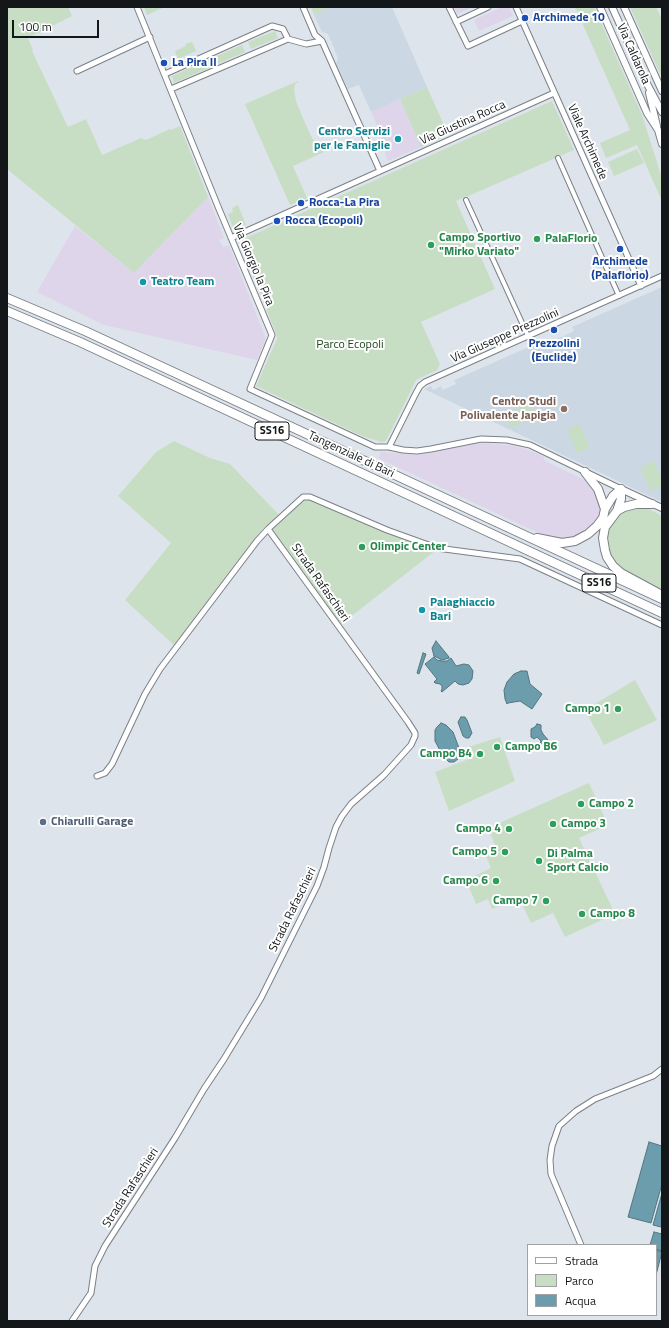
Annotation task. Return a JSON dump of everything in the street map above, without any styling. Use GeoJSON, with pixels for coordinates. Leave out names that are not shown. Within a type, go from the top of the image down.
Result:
{"type":"FeatureCollection","features":[{"type":"Feature","properties":{"kind":"highway","name":"Tangenziale di Bari"},"geometry":{"type":"LineString","coordinates":[[7,298],[85,331],[662,599]]}},
{"type":"Feature","properties":{"kind":"highway","name":"Tangenziale di Bari"},"geometry":{"type":"LineString","coordinates":[[7,311],[87,345],[662,612]]}},
{"type":"Feature","properties":{"kind":"highway"},"geometry":{"type":"LineString","coordinates":[[585,472],[598,489],[605,509]]}},
{"type":"Feature","properties":{"kind":"highway"},"geometry":{"type":"LineString","coordinates":[[526,536],[562,543],[575,541],[588,534],[597,526],[603,518],[605,509],[613,496],[621,489]]}},
{"type":"Feature","properties":{"kind":"highway"},"geometry":{"type":"LineString","coordinates":[[621,489],[621,500],[617,511],[605,527],[604,538],[607,558],[621,573],[652,588],[662,595]]}},
{"type":"Feature","properties":{"kind":"highway"},"geometry":{"type":"LineString","coordinates":[[617,511],[624,506],[652,504]]}},
{"type":"Feature","properties":{"kind":"street","name":"Via Giorgio la Pira"},"geometry":{"type":"LineString","coordinates":[[137,7],[272,335],[250,389],[375,447],[389,447]]}},
{"type":"Feature","properties":{"kind":"street"},"geometry":{"type":"LineString","coordinates":[[303,7],[316,35],[322,41],[380,171]]}},
{"type":"Feature","properties":{"kind":"street"},"geometry":{"type":"LineString","coordinates":[[449,7],[468,46],[522,21]]}},
{"type":"Feature","properties":{"kind":"street"},"geometry":{"type":"LineString","coordinates":[[456,22],[488,7]]}},
{"type":"Feature","properties":{"kind":"street","name":"Viale Archimede"},"geometry":{"type":"LineString","coordinates":[[516,7],[640,286]]}},
{"type":"Feature","properties":{"kind":"street","name":"Via Caldarola"},"geometry":{"type":"LineString","coordinates":[[600,7],[647,113],[662,137]]}},
{"type":"Feature","properties":{"kind":"street","name":"Via Caldarola"},"geometry":{"type":"LineString","coordinates":[[612,7],[645,80],[662,112]]}},
{"type":"Feature","properties":{"kind":"street","name":"Via Caldarola"},"geometry":{"type":"LineString","coordinates":[[624,7],[662,91]]}},
{"type":"Feature","properties":{"kind":"street"},"geometry":{"type":"LineString","coordinates":[[165,74],[272,26],[283,29],[288,39]]}},
{"type":"Feature","properties":{"kind":"street"},"geometry":{"type":"LineString","coordinates":[[77,71],[150,37]]}},
{"type":"Feature","properties":{"kind":"street"},"geometry":{"type":"LineString","coordinates":[[171,89],[288,39],[306,44],[322,41]]}},
{"type":"Feature","properties":{"kind":"street","name":"Via Caldarola"},"geometry":{"type":"LineString","coordinates":[[645,80],[654,109],[662,144]]}},
{"type":"Feature","properties":{"kind":"street","name":"Via Giustina Rocca"},"geometry":{"type":"LineString","coordinates":[[231,238],[554,93]]}},
{"type":"Feature","properties":{"kind":"street"},"geometry":{"type":"LineString","coordinates":[[558,158],[619,296]]}},
{"type":"Feature","properties":{"kind":"street"},"geometry":{"type":"LineString","coordinates":[[466,200],[528,336]]}},
{"type":"Feature","properties":{"kind":"street","name":"Via Giuseppe Prezzolini"},"geometry":{"type":"LineString","coordinates":[[389,447],[422,384],[662,276]]}},
{"type":"Feature","properties":{"kind":"street"},"geometry":{"type":"LineString","coordinates":[[389,447],[417,451],[481,439],[507,440],[530,445],[662,508]]}},
{"type":"Feature","properties":{"kind":"street"},"geometry":{"type":"LineString","coordinates":[[97,776],[105,773],[112,764],[145,694],[160,670],[257,541],[303,497],[310,497],[387,530],[437,548],[520,559],[662,625]]}},
{"type":"Feature","properties":{"kind":"street","name":"Strada Rafaschieri"},"geometry":{"type":"LineString","coordinates":[[72,1321],[91,1293],[95,1266],[105,1246],[175,1138],[260,998],[317,886],[336,827],[342,816],[351,804],[384,775],[411,745],[416,733],[268,529]]}},
{"type":"Feature","properties":{"kind":"street"},"geometry":{"type":"LineString","coordinates":[[580,1244],[551,1174],[550,1160],[552,1146],[559,1126],[576,1111],[595,1099],[653,1076],[662,1069]]}},
{"type":"Feature","properties":{"kind":"shaded area"},"geometry":{"type":"Polygon","coordinates":[[[331,7],[392,7],[427,87],[371,112],[359,85],[348,89],[336,64],[338,58],[328,34],[322,32],[314,15],[331,7]]]}},
{"type":"Feature","properties":{"kind":"shaded area"},"geometry":{"type":"Polygon","coordinates":[[[454,7],[472,7],[457,14],[454,7]]]}},
{"type":"Feature","properties":{"kind":"shaded area"},"geometry":{"type":"Polygon","coordinates":[[[502,7],[509,7],[513,16],[479,31],[474,20],[502,7]]]}},
{"type":"Feature","properties":{"kind":"shaded area"},"geometry":{"type":"Polygon","coordinates":[[[400,99],[421,147],[388,161],[385,154],[387,148],[371,112],[400,99]]]}},
{"type":"Feature","properties":{"kind":"shaded area","name":"Teatro Team"},"geometry":{"type":"Polygon","coordinates":[[[208,197],[224,238],[219,240],[223,247],[229,245],[266,339],[257,360],[104,325],[37,292],[75,226],[134,273],[208,197]]]}},
{"type":"Feature","properties":{"kind":"shaded area","name":"Centro Studi Polivalente Japigia"},"geometry":{"type":"Polygon","coordinates":[[[662,287],[662,502],[424,389],[431,386],[433,390],[441,386],[443,390],[456,384],[454,380],[547,339],[549,343],[574,331],[572,327],[662,287]]]}},
{"type":"Feature","properties":{"kind":"shaded area"},"geometry":{"type":"Polygon","coordinates":[[[488,443],[514,446],[531,451],[543,456],[545,461],[589,482],[600,497],[601,512],[595,523],[584,533],[568,539],[547,537],[378,458],[381,452],[417,455],[473,444],[488,443]]]}},
{"type":"Feature","properties":{"kind":"green space"},"geometry":{"type":"Polygon","coordinates":[[[7,7],[68,7],[72,16],[28,38],[33,50],[32,51],[68,127],[86,119],[102,155],[141,138],[146,140],[180,126],[208,197],[134,273],[7,169],[7,7]]]}},
{"type":"Feature","properties":{"kind":"green space"},"geometry":{"type":"Polygon","coordinates":[[[144,7],[165,7],[147,15],[144,7]]]}},
{"type":"Feature","properties":{"kind":"green space"},"geometry":{"type":"Polygon","coordinates":[[[311,7],[331,7],[314,15],[311,7]]]}},
{"type":"Feature","properties":{"kind":"green space"},"geometry":{"type":"Polygon","coordinates":[[[575,7],[594,7],[642,115],[662,178],[662,201],[637,145],[606,158],[600,143],[630,130],[575,7]]]}},
{"type":"Feature","properties":{"kind":"green space"},"geometry":{"type":"Polygon","coordinates":[[[630,7],[656,7],[662,20],[662,78],[630,7]]]}},
{"type":"Feature","properties":{"kind":"green space"},"geometry":{"type":"Polygon","coordinates":[[[275,31],[278,38],[251,49],[248,42],[275,31]]]}},
{"type":"Feature","properties":{"kind":"green space"},"geometry":{"type":"Polygon","coordinates":[[[192,42],[196,51],[178,59],[175,51],[186,46],[185,44],[192,42]]]}},
{"type":"Feature","properties":{"kind":"green space"},"geometry":{"type":"Polygon","coordinates":[[[242,45],[245,52],[174,83],[172,76],[242,45]]]}},
{"type":"Feature","properties":{"kind":"green space"},"geometry":{"type":"Polygon","coordinates":[[[298,82],[295,84],[294,90],[296,101],[312,138],[324,152],[293,166],[307,198],[290,205],[245,104],[298,82]]]}},
{"type":"Feature","properties":{"kind":"green space"},"geometry":{"type":"Polygon","coordinates":[[[427,87],[448,134],[421,147],[400,99],[427,87]]]}},
{"type":"Feature","properties":{"kind":"green space","name":"Parco Ecopoli"},"geometry":{"type":"Polygon","coordinates":[[[552,101],[574,150],[456,201],[495,289],[421,322],[440,364],[437,370],[416,380],[386,441],[382,442],[362,436],[256,386],[277,336],[239,241],[552,101]]]}},
{"type":"Feature","properties":{"kind":"green space"},"geometry":{"type":"Polygon","coordinates":[[[637,149],[644,163],[614,176],[608,162],[637,149]]]}},
{"type":"Feature","properties":{"kind":"green space"},"geometry":{"type":"Polygon","coordinates":[[[238,205],[246,225],[234,230],[228,214],[233,212],[232,208],[238,205]]]}},
{"type":"Feature","properties":{"kind":"green space"},"geometry":{"type":"Polygon","coordinates":[[[530,403],[536,417],[511,428],[504,414],[530,403]]]}},
{"type":"Feature","properties":{"kind":"green space"},"geometry":{"type":"Polygon","coordinates":[[[579,424],[590,448],[577,453],[567,430],[579,424]]]}},
{"type":"Feature","properties":{"kind":"green space","name":"Olimpic Center"},"geometry":{"type":"Polygon","coordinates":[[[174,441],[210,458],[230,464],[282,518],[306,497],[387,530],[454,551],[435,551],[340,625],[267,525],[263,528],[175,646],[125,600],[171,543],[118,496],[156,452],[174,441]]]}},
{"type":"Feature","properties":{"kind":"green space"},"geometry":{"type":"Polygon","coordinates":[[[654,461],[662,479],[662,486],[651,491],[640,468],[654,461]]]}},
{"type":"Feature","properties":{"kind":"green space"},"geometry":{"type":"Polygon","coordinates":[[[636,508],[649,509],[662,516],[662,591],[629,575],[617,566],[610,555],[607,542],[609,528],[620,513],[636,508]]]}},
{"type":"Feature","properties":{"kind":"green space","name":"Campo 1"},"geometry":{"type":"Polygon","coordinates":[[[635,680],[657,720],[604,745],[585,710],[635,680]]]}},
{"type":"Feature","properties":{"kind":"green space"},"geometry":{"type":"Polygon","coordinates":[[[500,737],[515,781],[449,811],[435,772],[469,759],[465,748],[500,737]]]}},
{"type":"Feature","properties":{"kind":"green space","name":"Di Palma Sport Calcio"},"geometry":{"type":"Polygon","coordinates":[[[589,783],[608,825],[579,838],[615,914],[565,937],[553,913],[531,923],[519,898],[492,909],[488,899],[476,904],[466,880],[491,868],[484,851],[495,845],[488,828],[589,783]]]}},
{"type":"Feature","properties":{"kind":"water"},"geometry":{"type":"Polygon","coordinates":[[[436,641],[449,658],[442,660],[434,656],[432,648],[436,641]]]}},
{"type":"Feature","properties":{"kind":"water"},"geometry":{"type":"Polygon","coordinates":[[[423,653],[426,654],[419,674],[417,673],[423,653]]]}},
{"type":"Feature","properties":{"kind":"water"},"geometry":{"type":"Polygon","coordinates":[[[434,657],[437,660],[442,661],[447,661],[451,658],[456,666],[464,664],[469,665],[473,671],[472,679],[469,683],[463,685],[458,684],[455,681],[442,692],[442,686],[434,682],[437,679],[425,664],[434,657]]]}},
{"type":"Feature","properties":{"kind":"water"},"geometry":{"type":"Polygon","coordinates":[[[521,671],[527,671],[530,684],[542,694],[532,709],[520,701],[507,704],[505,699],[504,690],[507,682],[514,674],[521,671]]]}},
{"type":"Feature","properties":{"kind":"water"},"geometry":{"type":"Polygon","coordinates":[[[461,717],[465,717],[472,733],[469,738],[463,736],[458,722],[461,717]]]}},
{"type":"Feature","properties":{"kind":"water"},"geometry":{"type":"Polygon","coordinates":[[[441,723],[446,725],[453,732],[459,748],[458,759],[454,762],[449,762],[443,756],[435,741],[435,730],[441,723]]]}},
{"type":"Feature","properties":{"kind":"water"},"geometry":{"type":"Polygon","coordinates":[[[537,724],[541,725],[543,734],[549,741],[543,748],[540,748],[539,746],[541,741],[537,737],[534,739],[531,737],[531,729],[537,724]]]}},
{"type":"Feature","properties":{"kind":"water"},"geometry":{"type":"Polygon","coordinates":[[[649,1142],[662,1146],[662,1184],[651,1223],[628,1217],[649,1142]]]}},
{"type":"Feature","properties":{"kind":"water"},"geometry":{"type":"Polygon","coordinates":[[[662,1193],[662,1226],[661,1227],[653,1225],[662,1193]]]}},
{"type":"Feature","properties":{"kind":"water"},"geometry":{"type":"Polygon","coordinates":[[[654,1232],[662,1234],[662,1251],[657,1249],[657,1244],[650,1244],[654,1232]]]}},
{"type":"Feature","properties":{"kind":"water"},"geometry":{"type":"Polygon","coordinates":[[[657,1250],[662,1252],[657,1271],[657,1250]]]}},
{"type":"Feature","properties":{"kind":"place","name":"Archimede 10"},"geometry":{"type":"Point","coordinates":[525,18]}},
{"type":"Feature","properties":{"kind":"place","name":"La Pira II"},"geometry":{"type":"Point","coordinates":[164,63]}},
{"type":"Feature","properties":{"kind":"place","name":"Centro Servizi per le Famiglie"},"geometry":{"type":"Point","coordinates":[398,139]}},
{"type":"Feature","properties":{"kind":"place","name":"Rocca-La Pira"},"geometry":{"type":"Point","coordinates":[301,203]}},
{"type":"Feature","properties":{"kind":"place","name":"Rocca (Ecopoli)"},"geometry":{"type":"Point","coordinates":[277,221]}},
{"type":"Feature","properties":{"kind":"place","name":"PalaFlorio"},"geometry":{"type":"Point","coordinates":[537,239]}},
{"type":"Feature","properties":{"kind":"place","name":"Campo Sportivo \"Mirko Variato\""},"geometry":{"type":"Point","coordinates":[431,245]}},
{"type":"Feature","properties":{"kind":"place","name":"Archimede (Palaflorio)"},"geometry":{"type":"Point","coordinates":[620,249]}},
{"type":"Feature","properties":{"kind":"place","name":"Teatro Team"},"geometry":{"type":"Point","coordinates":[143,282]}},
{"type":"Feature","properties":{"kind":"place","name":"Prezzolini (Euclide)"},"geometry":{"type":"Point","coordinates":[554,330]}},
{"type":"Feature","properties":{"kind":"place","name":"Centro Studi Polivalente Japigia"},"geometry":{"type":"Point","coordinates":[564,409]}},
{"type":"Feature","properties":{"kind":"place","name":"Olimpic Center"},"geometry":{"type":"Point","coordinates":[362,547]}},
{"type":"Feature","properties":{"kind":"place","name":"Palaghiaccio Bari"},"geometry":{"type":"Point","coordinates":[422,610]}},
{"type":"Feature","properties":{"kind":"place","name":"Campo 1"},"geometry":{"type":"Point","coordinates":[618,709]}},
{"type":"Feature","properties":{"kind":"place","name":"Campo B6"},"geometry":{"type":"Point","coordinates":[497,747]}},
{"type":"Feature","properties":{"kind":"place","name":"Campo B4"},"geometry":{"type":"Point","coordinates":[480,754]}},
{"type":"Feature","properties":{"kind":"place","name":"Campo 2"},"geometry":{"type":"Point","coordinates":[581,804]}},
{"type":"Feature","properties":{"kind":"place","name":"Chiarulli Garage"},"geometry":{"type":"Point","coordinates":[43,822]}},
{"type":"Feature","properties":{"kind":"place","name":"Campo 3"},"geometry":{"type":"Point","coordinates":[553,824]}},
{"type":"Feature","properties":{"kind":"place","name":"Campo 4"},"geometry":{"type":"Point","coordinates":[509,829]}},
{"type":"Feature","properties":{"kind":"place","name":"Campo 5"},"geometry":{"type":"Point","coordinates":[505,852]}},
{"type":"Feature","properties":{"kind":"place","name":"Di Palma Sport Calcio"},"geometry":{"type":"Point","coordinates":[539,861]}},
{"type":"Feature","properties":{"kind":"place","name":"Campo 6"},"geometry":{"type":"Point","coordinates":[496,881]}},
{"type":"Feature","properties":{"kind":"place","name":"Campo 7"},"geometry":{"type":"Point","coordinates":[546,901]}},
{"type":"Feature","properties":{"kind":"place","name":"Campo 8"},"geometry":{"type":"Point","coordinates":[582,914]}}]}
